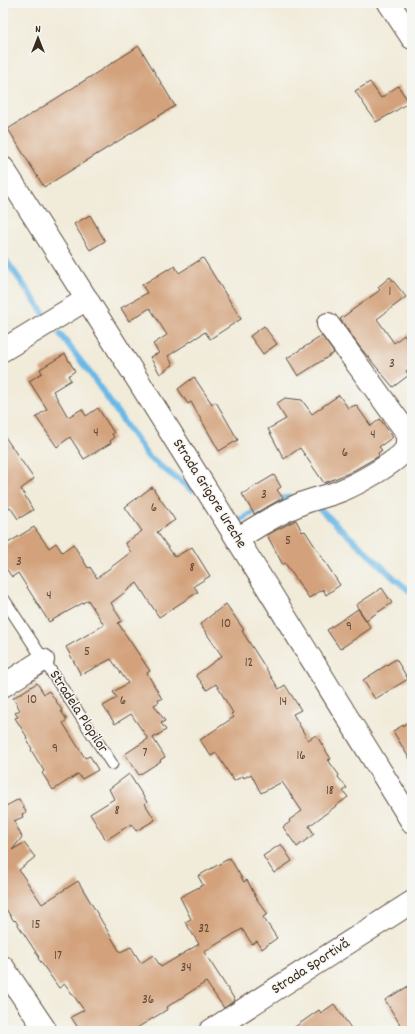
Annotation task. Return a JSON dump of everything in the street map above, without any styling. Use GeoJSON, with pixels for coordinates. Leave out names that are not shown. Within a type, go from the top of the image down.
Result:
{"type":"FeatureCollection","features":[{"type":"Feature","properties":{"kind":"street"},"geometry":{"type":"LineString","coordinates":[[389,3],[412,38]]}},
{"type":"Feature","properties":{"kind":"street","name":"Strada Grigore Ureche"},"geometry":{"type":"LineString","coordinates":[[3,168],[87,299],[412,822]]}},
{"type":"Feature","properties":{"kind":"street"},"geometry":{"type":"LineString","coordinates":[[3,350],[87,299]]}},
{"type":"Feature","properties":{"kind":"street"},"geometry":{"type":"LineString","coordinates":[[237,539],[273,517],[297,505],[341,491],[386,466],[398,458],[405,450],[407,443],[405,430],[328,324]]}},
{"type":"Feature","properties":{"kind":"street","name":"Stradela Plopilor"},"geometry":{"type":"LineString","coordinates":[[3,686],[43,660]]}},
{"type":"Feature","properties":{"kind":"street","name":"Strada Sportivă"},"geometry":{"type":"LineString","coordinates":[[210,1031],[412,902]]}},
{"type":"Feature","properties":{"kind":"street"},"geometry":{"type":"LineString","coordinates":[[3,967],[46,1031]]}},
{"type":"Feature","properties":{"kind":"lane","name":"Stradela Plopilor"},"geometry":{"type":"LineString","coordinates":[[5,601],[112,764]]}},
{"type":"Feature","properties":{"kind":"building"},"geometry":{"type":"Polygon","coordinates":[[[139,46],[175,106],[44,187],[8,129],[139,46]]]}},
{"type":"Feature","properties":{"kind":"building"},"geometry":{"type":"Polygon","coordinates":[[[370,82],[381,98],[398,86],[409,102],[376,122],[355,91],[370,82]]]}},
{"type":"Feature","properties":{"kind":"building"},"geometry":{"type":"Polygon","coordinates":[[[90,215],[105,241],[90,250],[74,224],[90,215]]]}},
{"type":"Feature","properties":{"kind":"building"},"geometry":{"type":"Polygon","coordinates":[[[203,258],[241,319],[210,339],[205,332],[168,356],[173,365],[160,374],[150,357],[159,353],[153,344],[167,335],[150,308],[129,321],[121,308],[147,293],[142,285],[168,269],[169,270],[175,266],[179,273],[203,258]]]}},
{"type":"Feature","properties":{"kind":"building"},"geometry":{"type":"Polygon","coordinates":[[[390,277],[406,297],[377,319],[394,343],[412,331],[412,366],[406,371],[409,375],[393,387],[359,346],[340,319],[380,290],[378,287],[390,277]]]}},
{"type":"Feature","properties":{"kind":"building"},"geometry":{"type":"Polygon","coordinates":[[[264,326],[277,344],[263,354],[250,336],[264,326]]]}},
{"type":"Feature","properties":{"kind":"building"},"geometry":{"type":"Polygon","coordinates":[[[322,336],[334,353],[298,376],[287,358],[322,336]]]}},
{"type":"Feature","properties":{"kind":"building"},"geometry":{"type":"Polygon","coordinates":[[[65,354],[75,371],[68,376],[71,380],[53,391],[68,417],[82,409],[86,416],[98,408],[114,433],[112,434],[114,438],[110,441],[111,443],[84,459],[70,437],[57,447],[36,417],[47,409],[29,381],[42,373],[40,369],[65,354]]]}},
{"type":"Feature","properties":{"kind":"building"},"geometry":{"type":"Polygon","coordinates":[[[194,377],[212,404],[216,402],[238,440],[219,451],[191,402],[188,404],[178,389],[194,377]]]}},
{"type":"Feature","properties":{"kind":"building"},"geometry":{"type":"Polygon","coordinates":[[[339,395],[348,408],[356,405],[371,426],[380,419],[393,437],[379,447],[382,450],[378,453],[379,456],[349,473],[324,483],[300,448],[284,459],[268,429],[286,419],[276,404],[285,398],[302,400],[312,414],[339,395]]]}},
{"type":"Feature","properties":{"kind":"building"},"geometry":{"type":"Polygon","coordinates":[[[3,434],[34,479],[21,489],[33,510],[18,519],[10,507],[3,512],[3,434]]]}},
{"type":"Feature","properties":{"kind":"building"},"geometry":{"type":"Polygon","coordinates":[[[274,475],[281,487],[277,490],[283,498],[254,514],[242,494],[274,475]]]}},
{"type":"Feature","properties":{"kind":"building"},"geometry":{"type":"Polygon","coordinates":[[[152,487],[175,520],[157,532],[175,557],[192,547],[210,576],[194,586],[198,592],[159,617],[137,583],[111,603],[122,621],[118,623],[150,671],[147,673],[162,699],[158,700],[159,702],[154,705],[165,721],[161,723],[166,730],[153,738],[165,757],[139,775],[125,754],[148,739],[131,714],[115,724],[103,706],[117,698],[113,692],[128,683],[111,659],[81,675],[66,647],[104,625],[88,600],[49,622],[18,573],[12,577],[3,564],[3,546],[34,527],[49,548],[56,543],[62,552],[73,544],[88,568],[90,567],[97,578],[131,552],[125,543],[142,531],[125,507],[152,487]]]}},
{"type":"Feature","properties":{"kind":"building"},"geometry":{"type":"Polygon","coordinates":[[[296,520],[302,532],[305,531],[340,585],[326,595],[323,589],[309,598],[285,563],[283,565],[267,535],[296,520]]]}},
{"type":"Feature","properties":{"kind":"building"},"geometry":{"type":"Polygon","coordinates":[[[382,588],[392,603],[366,620],[356,605],[382,588]]]}},
{"type":"Feature","properties":{"kind":"building"},"geometry":{"type":"Polygon","coordinates":[[[226,604],[244,630],[242,631],[279,689],[285,685],[301,710],[293,714],[308,740],[316,735],[331,759],[328,760],[339,775],[338,777],[347,788],[343,791],[348,797],[309,826],[314,834],[297,847],[283,827],[290,822],[289,820],[302,811],[282,782],[261,793],[251,774],[234,781],[216,753],[211,756],[200,740],[234,717],[216,684],[207,690],[196,675],[222,656],[200,624],[226,604]]]}},
{"type":"Feature","properties":{"kind":"building"},"geometry":{"type":"Polygon","coordinates":[[[358,609],[371,628],[340,649],[327,630],[358,609]]]}},
{"type":"Feature","properties":{"kind":"building"},"geometry":{"type":"Polygon","coordinates":[[[396,659],[408,679],[375,699],[363,680],[396,659]]]}},
{"type":"Feature","properties":{"kind":"building"},"geometry":{"type":"Polygon","coordinates":[[[37,683],[44,694],[49,691],[67,720],[63,723],[85,758],[90,756],[98,770],[82,779],[78,774],[53,790],[42,773],[44,771],[31,750],[32,749],[26,738],[27,737],[15,718],[18,717],[15,713],[20,710],[13,698],[37,683]]]}},
{"type":"Feature","properties":{"kind":"building"},"geometry":{"type":"Polygon","coordinates":[[[412,720],[412,763],[393,731],[412,720]]]}},
{"type":"Feature","properties":{"kind":"building"},"geometry":{"type":"Polygon","coordinates":[[[129,774],[147,802],[145,804],[155,820],[136,831],[131,824],[106,840],[90,814],[114,799],[109,789],[129,774]]]}},
{"type":"Feature","properties":{"kind":"building"},"geometry":{"type":"Polygon","coordinates":[[[19,799],[26,812],[22,814],[23,817],[14,821],[22,837],[12,850],[24,843],[35,857],[19,870],[42,904],[78,881],[120,952],[131,947],[141,963],[153,955],[161,967],[199,944],[185,922],[191,919],[180,897],[203,885],[198,876],[230,858],[244,882],[247,880],[258,901],[268,914],[263,917],[277,938],[262,949],[257,941],[252,944],[242,929],[204,952],[235,1000],[224,1008],[206,982],[167,1007],[168,1009],[132,1031],[80,1031],[71,1017],[84,1010],[65,984],[59,988],[38,958],[39,957],[15,920],[14,921],[3,905],[3,800],[6,806],[19,799]]]}},
{"type":"Feature","properties":{"kind":"building"},"geometry":{"type":"Polygon","coordinates":[[[281,844],[292,861],[274,873],[263,856],[281,844]]]}},
{"type":"Feature","properties":{"kind":"building"},"geometry":{"type":"Polygon","coordinates":[[[412,984],[412,1031],[404,1031],[385,1000],[412,984]]]}},
{"type":"Feature","properties":{"kind":"building"},"geometry":{"type":"Polygon","coordinates":[[[334,1004],[353,1031],[289,1031],[319,1010],[321,1013],[334,1004]]]}},
{"type":"Feature","properties":{"kind":"waterway"},"geometry":{"type":"LineString","coordinates":[[3,256],[47,318]]}},
{"type":"Feature","properties":{"kind":"waterway"},"geometry":{"type":"LineString","coordinates":[[60,334],[90,373],[148,457],[192,490]]}},
{"type":"Feature","properties":{"kind":"waterway"},"geometry":{"type":"LineString","coordinates":[[275,499],[295,497]]}},
{"type":"Feature","properties":{"kind":"waterway"},"geometry":{"type":"LineString","coordinates":[[236,522],[259,509]]}},
{"type":"Feature","properties":{"kind":"waterway"},"geometry":{"type":"LineString","coordinates":[[320,509],[412,593]]}}]}
